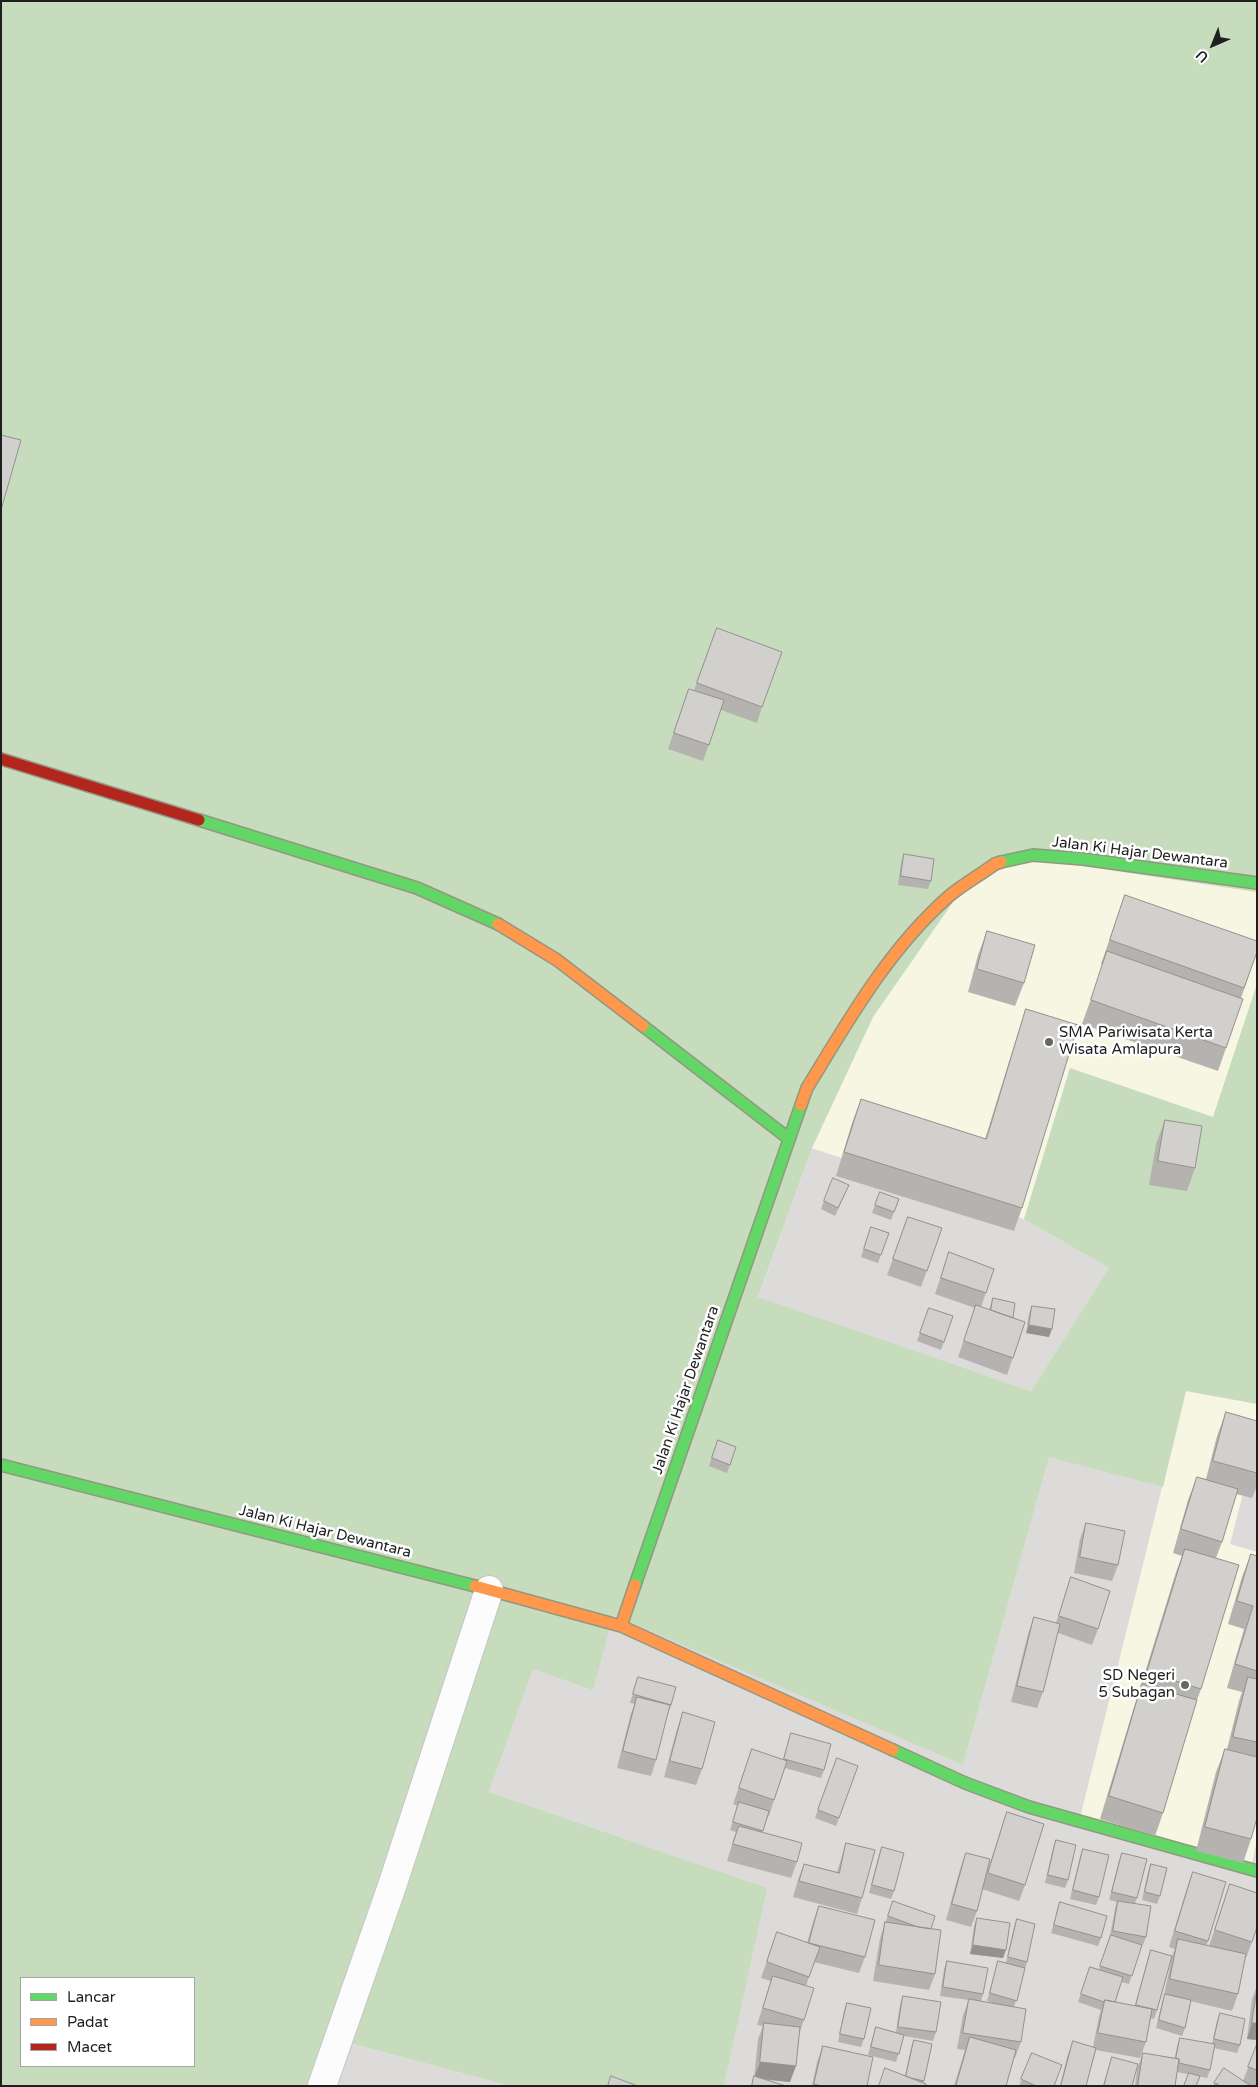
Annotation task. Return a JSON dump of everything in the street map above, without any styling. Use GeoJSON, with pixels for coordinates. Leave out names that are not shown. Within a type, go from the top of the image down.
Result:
{"type":"FeatureCollection","features":[{"type":"Feature","properties":{"kind":"street"},"geometry":{"type":"LineString","coordinates":[[1,759],[417,888],[502,926],[557,960],[788,1138]]}},
{"type":"Feature","properties":{"kind":"street","name":"Jalan Ki Hajar Dewantara"},"geometry":{"type":"LineString","coordinates":[[1,1465],[489,1590],[621,1626],[788,1138],[807,1088],[872,983],[910,937],[948,897],[995,864],[1033,855],[1083,859],[1257,883]]}},
{"type":"Feature","properties":{"kind":"street"},"geometry":{"type":"LineString","coordinates":[[322,2086],[391,1889],[489,1590]]}},
{"type":"Feature","properties":{"kind":"street"},"geometry":{"type":"LineString","coordinates":[[621,1626],[965,1783],[1029,1807],[1257,1871]]}},
{"type":"Feature","properties":{"kind":"shaded area","name":"SMA Pariwisata Kerta Wisata Amlapura"},"geometry":{"type":"Polygon","coordinates":[[[1021,857],[1257,892],[1257,984],[1213,1117],[1070,1068],[1024,1219],[812,1148],[873,1017],[960,892],[1021,857]]]}},
{"type":"Feature","properties":{"kind":"shaded area"},"geometry":{"type":"Polygon","coordinates":[[[812,1148],[1024,1219],[1109,1268],[1031,1391],[758,1298],[812,1148]]]}},
{"type":"Feature","properties":{"kind":"shaded area","name":"SD Negeri 5 Subagan"},"geometry":{"type":"Polygon","coordinates":[[[1186,1391],[1257,1404],[1257,1440],[1230,1544],[1257,1552],[1257,1840],[1251,1868],[1080,1818],[1186,1391]]]}},
{"type":"Feature","properties":{"kind":"shaded area"},"geometry":{"type":"Polygon","coordinates":[[[1257,1404],[1257,2086],[724,2086],[766,1888],[489,1792],[533,1669],[613,1614],[963,1765],[1049,1456],[1163,1487],[1257,1404]]]}},
{"type":"Feature","properties":{"kind":"shaded area"},"geometry":{"type":"Polygon","coordinates":[[[341,2041],[510,2086],[332,2086],[341,2041]]]}},
{"type":"Feature","properties":{"kind":"green space"},"geometry":{"type":"Polygon","coordinates":[[[1,1],[1257,1],[1257,892],[1022,857],[960,892],[873,1017],[812,1148],[758,1297],[1031,1391],[1109,1268],[1024,1219],[1070,1068],[1213,1117],[1257,984],[1257,1404],[1186,1391],[1163,1487],[1049,1457],[963,1765],[613,1615],[593,1690],[533,1669],[489,1792],[767,1888],[724,2086],[510,2086],[342,2041],[332,2086],[1,2086],[1,1]]]}},
{"type":"Feature","properties":{"kind":"building"},"geometry":{"type":"Polygon","coordinates":[[[1,435],[21,440],[1,510],[1,435]]]}},
{"type":"Feature","properties":{"kind":"building"},"geometry":{"type":"Polygon","coordinates":[[[717,628],[782,652],[762,707],[697,683],[717,628]]]}},
{"type":"Feature","properties":{"kind":"building"},"geometry":{"type":"Polygon","coordinates":[[[689,689],[724,700],[709,745],[674,733],[689,689]]]}},
{"type":"Feature","properties":{"kind":"building"},"geometry":{"type":"Polygon","coordinates":[[[904,854],[934,859],[931,881],[901,876],[904,854]]]}},
{"type":"Feature","properties":{"kind":"building"},"geometry":{"type":"Polygon","coordinates":[[[1125,895],[1257,941],[1257,952],[1244,988],[1110,940],[1125,895]]]}},
{"type":"Feature","properties":{"kind":"building"},"geometry":{"type":"Polygon","coordinates":[[[987,931],[1035,945],[1024,983],[977,969],[987,931]]]}},
{"type":"Feature","properties":{"kind":"building"},"geometry":{"type":"Polygon","coordinates":[[[1107,951],[1243,999],[1226,1048],[1091,1000],[1107,951]]]}},
{"type":"Feature","properties":{"kind":"building"},"geometry":{"type":"Polygon","coordinates":[[[1026,1009],[1078,1025],[1022,1208],[844,1152],[861,1099],[986,1139],[1026,1009]]]}},
{"type":"Feature","properties":{"kind":"building"},"geometry":{"type":"Polygon","coordinates":[[[1165,1120],[1202,1126],[1195,1168],[1158,1161],[1165,1120]]]}},
{"type":"Feature","properties":{"kind":"building"},"geometry":{"type":"Polygon","coordinates":[[[833,1178],[849,1185],[838,1208],[824,1201],[833,1178]]]}},
{"type":"Feature","properties":{"kind":"building"},"geometry":{"type":"Polygon","coordinates":[[[880,1192],[899,1199],[894,1212],[875,1205],[880,1192]]]}},
{"type":"Feature","properties":{"kind":"building"},"geometry":{"type":"Polygon","coordinates":[[[908,1217],[942,1228],[927,1271],[893,1259],[908,1217]]]}},
{"type":"Feature","properties":{"kind":"building"},"geometry":{"type":"Polygon","coordinates":[[[871,1227],[889,1233],[881,1255],[864,1249],[871,1227]]]}},
{"type":"Feature","properties":{"kind":"building"},"geometry":{"type":"Polygon","coordinates":[[[949,1252],[994,1269],[986,1293],[941,1278],[949,1252]]]}},
{"type":"Feature","properties":{"kind":"building"},"geometry":{"type":"Polygon","coordinates":[[[993,1298],[1015,1303],[1013,1318],[991,1310],[993,1298]]]}},
{"type":"Feature","properties":{"kind":"building"},"geometry":{"type":"Polygon","coordinates":[[[976,1305],[1025,1322],[1013,1358],[964,1341],[976,1305]]]}},
{"type":"Feature","properties":{"kind":"building"},"geometry":{"type":"Polygon","coordinates":[[[1032,1306],[1055,1309],[1052,1329],[1029,1325],[1032,1306]]]}},
{"type":"Feature","properties":{"kind":"building"},"geometry":{"type":"Polygon","coordinates":[[[929,1308],[953,1316],[944,1342],[920,1333],[929,1308]]]}},
{"type":"Feature","properties":{"kind":"building"},"geometry":{"type":"Polygon","coordinates":[[[1226,1412],[1257,1421],[1257,1473],[1213,1461],[1226,1412]]]}},
{"type":"Feature","properties":{"kind":"building"},"geometry":{"type":"Polygon","coordinates":[[[718,1440],[736,1447],[730,1465],[712,1458],[718,1440]]]}},
{"type":"Feature","properties":{"kind":"building"},"geometry":{"type":"Polygon","coordinates":[[[1197,1477],[1238,1489],[1222,1542],[1181,1529],[1197,1477]]]}},
{"type":"Feature","properties":{"kind":"building"},"geometry":{"type":"Polygon","coordinates":[[[1086,1523],[1125,1531],[1118,1565],[1080,1557],[1086,1523]]]}},
{"type":"Feature","properties":{"kind":"building"},"geometry":{"type":"Polygon","coordinates":[[[1185,1549],[1239,1565],[1201,1689],[1147,1672],[1185,1549]]]}},
{"type":"Feature","properties":{"kind":"building"},"geometry":{"type":"Polygon","coordinates":[[[1251,1554],[1257,1556],[1257,1671],[1235,1664],[1253,1606],[1237,1601],[1251,1554]]]}},
{"type":"Feature","properties":{"kind":"building"},"geometry":{"type":"Polygon","coordinates":[[[1071,1577],[1110,1591],[1098,1629],[1059,1616],[1071,1577]]]}},
{"type":"Feature","properties":{"kind":"building"},"geometry":{"type":"Polygon","coordinates":[[[1034,1617],[1060,1624],[1043,1692],[1017,1686],[1034,1617]]]}},
{"type":"Feature","properties":{"kind":"building"},"geometry":{"type":"Polygon","coordinates":[[[638,1677],[676,1687],[671,1705],[633,1694],[638,1677]]]}},
{"type":"Feature","properties":{"kind":"building"},"geometry":{"type":"Polygon","coordinates":[[[1248,1677],[1257,1679],[1257,1742],[1233,1737],[1248,1677]]]}},
{"type":"Feature","properties":{"kind":"building"},"geometry":{"type":"Polygon","coordinates":[[[1142,1684],[1197,1700],[1163,1813],[1109,1796],[1142,1684]]]}},
{"type":"Feature","properties":{"kind":"building"},"geometry":{"type":"Polygon","coordinates":[[[637,1697],[670,1705],[656,1760],[623,1751],[637,1697]]]}},
{"type":"Feature","properties":{"kind":"building"},"geometry":{"type":"Polygon","coordinates":[[[683,1712],[715,1722],[702,1769],[670,1761],[683,1712]]]}},
{"type":"Feature","properties":{"kind":"building"},"geometry":{"type":"Polygon","coordinates":[[[791,1733],[831,1744],[824,1770],[784,1759],[791,1733]]]}},
{"type":"Feature","properties":{"kind":"building"},"geometry":{"type":"Polygon","coordinates":[[[752,1749],[787,1761],[774,1800],[739,1788],[752,1749]]]}},
{"type":"Feature","properties":{"kind":"building"},"geometry":{"type":"Polygon","coordinates":[[[1225,1749],[1257,1757],[1257,1818],[1251,1839],[1205,1827],[1225,1749]]]}},
{"type":"Feature","properties":{"kind":"building"},"geometry":{"type":"Polygon","coordinates":[[[837,1758],[858,1766],[839,1818],[818,1810],[837,1758]]]}},
{"type":"Feature","properties":{"kind":"building"},"geometry":{"type":"Polygon","coordinates":[[[739,1802],[769,1811],[763,1831],[733,1822],[739,1802]]]}},
{"type":"Feature","properties":{"kind":"building"},"geometry":{"type":"Polygon","coordinates":[[[1007,1812],[1044,1824],[1025,1885],[988,1873],[1007,1812]]]}},
{"type":"Feature","properties":{"kind":"building"},"geometry":{"type":"Polygon","coordinates":[[[739,1826],[802,1843],[797,1862],[733,1844],[739,1826]]]}},
{"type":"Feature","properties":{"kind":"building"},"geometry":{"type":"Polygon","coordinates":[[[1056,1840],[1076,1845],[1068,1880],[1048,1875],[1056,1840]]]}},
{"type":"Feature","properties":{"kind":"building"},"geometry":{"type":"Polygon","coordinates":[[[846,1843],[875,1850],[862,1898],[799,1881],[804,1864],[839,1873],[846,1843]]]}},
{"type":"Feature","properties":{"kind":"building"},"geometry":{"type":"Polygon","coordinates":[[[882,1847],[904,1853],[894,1891],[872,1885],[882,1847]]]}},
{"type":"Feature","properties":{"kind":"building"},"geometry":{"type":"Polygon","coordinates":[[[1083,1849],[1109,1855],[1099,1897],[1073,1890],[1083,1849]]]}},
{"type":"Feature","properties":{"kind":"building"},"geometry":{"type":"Polygon","coordinates":[[[966,1853],[990,1859],[977,1911],[952,1904],[966,1853]]]}},
{"type":"Feature","properties":{"kind":"building"},"geometry":{"type":"Polygon","coordinates":[[[1122,1853],[1147,1859],[1137,1898],[1112,1892],[1122,1853]]]}},
{"type":"Feature","properties":{"kind":"building"},"geometry":{"type":"Polygon","coordinates":[[[1151,1864],[1167,1868],[1160,1896],[1145,1892],[1151,1864]]]}},
{"type":"Feature","properties":{"kind":"building"},"geometry":{"type":"Polygon","coordinates":[[[1193,1872],[1226,1882],[1208,1941],[1175,1931],[1193,1872]]]}},
{"type":"Feature","properties":{"kind":"building"},"geometry":{"type":"Polygon","coordinates":[[[1230,1884],[1257,1893],[1257,1927],[1252,1942],[1215,1930],[1230,1884]]]}},
{"type":"Feature","properties":{"kind":"building"},"geometry":{"type":"Polygon","coordinates":[[[893,1901],[935,1916],[931,1929],[918,1927],[888,1916],[893,1901]]]}},
{"type":"Feature","properties":{"kind":"building"},"geometry":{"type":"Polygon","coordinates":[[[1118,1901],[1151,1906],[1146,1937],[1113,1931],[1118,1901]]]}},
{"type":"Feature","properties":{"kind":"building"},"geometry":{"type":"Polygon","coordinates":[[[1060,1902],[1107,1916],[1101,1938],[1054,1925],[1060,1902]]]}},
{"type":"Feature","properties":{"kind":"building"},"geometry":{"type":"Polygon","coordinates":[[[819,1906],[875,1920],[865,1957],[809,1943],[819,1906]]]}},
{"type":"Feature","properties":{"kind":"building"},"geometry":{"type":"Polygon","coordinates":[[[977,1918],[1010,1923],[1006,1950],[973,1945],[977,1918]]]}},
{"type":"Feature","properties":{"kind":"building"},"geometry":{"type":"Polygon","coordinates":[[[1017,1919],[1035,1924],[1027,1962],[1008,1957],[1017,1919]]]}},
{"type":"Feature","properties":{"kind":"building"},"geometry":{"type":"Polygon","coordinates":[[[885,1922],[941,1930],[935,1974],[879,1965],[885,1922]]]}},
{"type":"Feature","properties":{"kind":"building"},"geometry":{"type":"Polygon","coordinates":[[[777,1932],[820,1947],[809,1977],[767,1962],[777,1932]]]}},
{"type":"Feature","properties":{"kind":"building"},"geometry":{"type":"Polygon","coordinates":[[[1111,1935],[1142,1945],[1132,1976],[1100,1966],[1111,1935]]]}},
{"type":"Feature","properties":{"kind":"building"},"geometry":{"type":"Polygon","coordinates":[[[1178,1939],[1246,1954],[1238,1994],[1170,1979],[1178,1939]]]}},
{"type":"Feature","properties":{"kind":"building"},"geometry":{"type":"Polygon","coordinates":[[[1151,1950],[1172,1956],[1157,2010],[1136,2005],[1151,1950]]]}},
{"type":"Feature","properties":{"kind":"building"},"geometry":{"type":"Polygon","coordinates":[[[947,1961],[988,1968],[983,1994],[943,1987],[947,1961]]]}},
{"type":"Feature","properties":{"kind":"building"},"geometry":{"type":"Polygon","coordinates":[[[998,1961],[1025,1968],[1017,2001],[990,1993],[998,1961]]]}},
{"type":"Feature","properties":{"kind":"building"},"geometry":{"type":"Polygon","coordinates":[[[1090,1967],[1123,1977],[1115,2002],[1105,2000],[1104,2002],[1081,1994],[1090,1967]]]}},
{"type":"Feature","properties":{"kind":"building"},"geometry":{"type":"Polygon","coordinates":[[[773,1976],[814,1988],[804,2020],[763,2008],[773,1976]]]}},
{"type":"Feature","properties":{"kind":"building"},"geometry":{"type":"Polygon","coordinates":[[[1257,1990],[1257,2023],[1252,2023],[1257,1990]]]}},
{"type":"Feature","properties":{"kind":"building"},"geometry":{"type":"Polygon","coordinates":[[[1165,1994],[1191,2000],[1185,2028],[1159,2020],[1165,1994]]]}},
{"type":"Feature","properties":{"kind":"building"},"geometry":{"type":"Polygon","coordinates":[[[903,1996],[941,2002],[936,2032],[898,2027],[903,1996]]]}},
{"type":"Feature","properties":{"kind":"building"},"geometry":{"type":"Polygon","coordinates":[[[969,1999],[1026,2009],[1021,2042],[963,2033],[969,1999]]]}},
{"type":"Feature","properties":{"kind":"building"},"geometry":{"type":"Polygon","coordinates":[[[1105,2000],[1152,2009],[1146,2042],[1098,2033],[1105,2000]]]}},
{"type":"Feature","properties":{"kind":"building"},"geometry":{"type":"Polygon","coordinates":[[[847,2003],[871,2008],[864,2039],[840,2034],[847,2003]]]}},
{"type":"Feature","properties":{"kind":"building"},"geometry":{"type":"Polygon","coordinates":[[[1220,2013],[1245,2019],[1240,2045],[1214,2039],[1220,2013]]]}},
{"type":"Feature","properties":{"kind":"building"},"geometry":{"type":"Polygon","coordinates":[[[764,2023],[800,2027],[796,2066],[760,2062],[764,2023]]]}},
{"type":"Feature","properties":{"kind":"building"},"geometry":{"type":"Polygon","coordinates":[[[876,2027],[904,2035],[899,2054],[871,2047],[876,2027]]]}},
{"type":"Feature","properties":{"kind":"building"},"geometry":{"type":"Polygon","coordinates":[[[970,2037],[1016,2050],[1006,2086],[956,2086],[970,2037]]]}},
{"type":"Feature","properties":{"kind":"building"},"geometry":{"type":"Polygon","coordinates":[[[1180,2038],[1215,2044],[1210,2070],[1179,2063],[1179,2059],[1176,2058],[1180,2038]]]}},
{"type":"Feature","properties":{"kind":"building"},"geometry":{"type":"Polygon","coordinates":[[[914,2040],[932,2044],[924,2081],[906,2076],[914,2040]]]}},
{"type":"Feature","properties":{"kind":"building"},"geometry":{"type":"Polygon","coordinates":[[[1073,2041],[1096,2048],[1086,2086],[1061,2086],[1073,2041]]]}},
{"type":"Feature","properties":{"kind":"building"},"geometry":{"type":"Polygon","coordinates":[[[1257,2044],[1257,2070],[1248,2067],[1257,2044]]]}},
{"type":"Feature","properties":{"kind":"building"},"geometry":{"type":"Polygon","coordinates":[[[823,2046],[873,2057],[867,2086],[821,2086],[814,2084],[823,2046]]]}},
{"type":"Feature","properties":{"kind":"building"},"geometry":{"type":"Polygon","coordinates":[[[1032,2053],[1062,2065],[1054,2086],[1036,2086],[1021,2079],[1032,2053]]]}},
{"type":"Feature","properties":{"kind":"building"},"geometry":{"type":"Polygon","coordinates":[[[1143,2053],[1179,2059],[1175,2086],[1138,2086],[1143,2053]]]}},
{"type":"Feature","properties":{"kind":"building"},"geometry":{"type":"Polygon","coordinates":[[[1112,2057],[1138,2064],[1132,2086],[1104,2086],[1112,2057]]]}},
{"type":"Feature","properties":{"kind":"building"},"geometry":{"type":"Polygon","coordinates":[[[885,2068],[926,2084],[926,2086],[879,2086],[885,2068]]]}},
{"type":"Feature","properties":{"kind":"building"},"geometry":{"type":"Polygon","coordinates":[[[1224,2068],[1251,2086],[1220,2086],[1215,2084],[1224,2068]]]}},
{"type":"Feature","properties":{"kind":"building"},"geometry":{"type":"Polygon","coordinates":[[[1189,2073],[1200,2076],[1196,2086],[1184,2086],[1189,2073]]]}},
{"type":"Feature","properties":{"kind":"building"},"geometry":{"type":"Polygon","coordinates":[[[611,2076],[638,2086],[608,2086],[611,2076]]]}},
{"type":"Feature","properties":{"kind":"building"},"geometry":{"type":"Polygon","coordinates":[[[754,2076],[786,2086],[752,2086],[754,2076]]]}},
{"type":"Feature","properties":{"kind":"traffic: fast"},"geometry":{"type":"LineString","coordinates":[[199,820],[417,888],[498,924]]}},
{"type":"Feature","properties":{"kind":"traffic: fast"},"geometry":{"type":"LineString","coordinates":[[1001,862],[1033,855],[1083,859],[1257,883]]}},
{"type":"Feature","properties":{"kind":"traffic: fast"},"geometry":{"type":"LineString","coordinates":[[643,1026],[788,1138]]}},
{"type":"Feature","properties":{"kind":"traffic: fast"},"geometry":{"type":"LineString","coordinates":[[635,1585],[801,1105]]}},
{"type":"Feature","properties":{"kind":"traffic: fast"},"geometry":{"type":"LineString","coordinates":[[1,1465],[475,1586]]}},
{"type":"Feature","properties":{"kind":"traffic: fast"},"geometry":{"type":"LineString","coordinates":[[893,1750],[965,1783],[1029,1807],[1257,1871]]}},
{"type":"Feature","properties":{"kind":"traffic: slow"},"geometry":{"type":"LineString","coordinates":[[801,1105],[807,1088],[854,1012],[870,987],[906,940],[948,897],[995,864],[1001,862]]}},
{"type":"Feature","properties":{"kind":"traffic: slow"},"geometry":{"type":"LineString","coordinates":[[498,924],[557,960],[643,1026]]}},
{"type":"Feature","properties":{"kind":"traffic: slow"},"geometry":{"type":"LineString","coordinates":[[475,1586],[621,1626],[635,1585]]}},
{"type":"Feature","properties":{"kind":"traffic: slow"},"geometry":{"type":"LineString","coordinates":[[621,1626],[893,1750]]}},
{"type":"Feature","properties":{"kind":"traffic: jam"},"geometry":{"type":"LineString","coordinates":[[1,759],[199,820]]}},
{"type":"Feature","properties":{"kind":"place","name":"SMA Pariwisata Kerta Wisata Amlapura"},"geometry":{"type":"Point","coordinates":[1049,1042]}},
{"type":"Feature","properties":{"kind":"place","name":"SD Negeri 5 Subagan"},"geometry":{"type":"Point","coordinates":[1185,1685]}}]}
